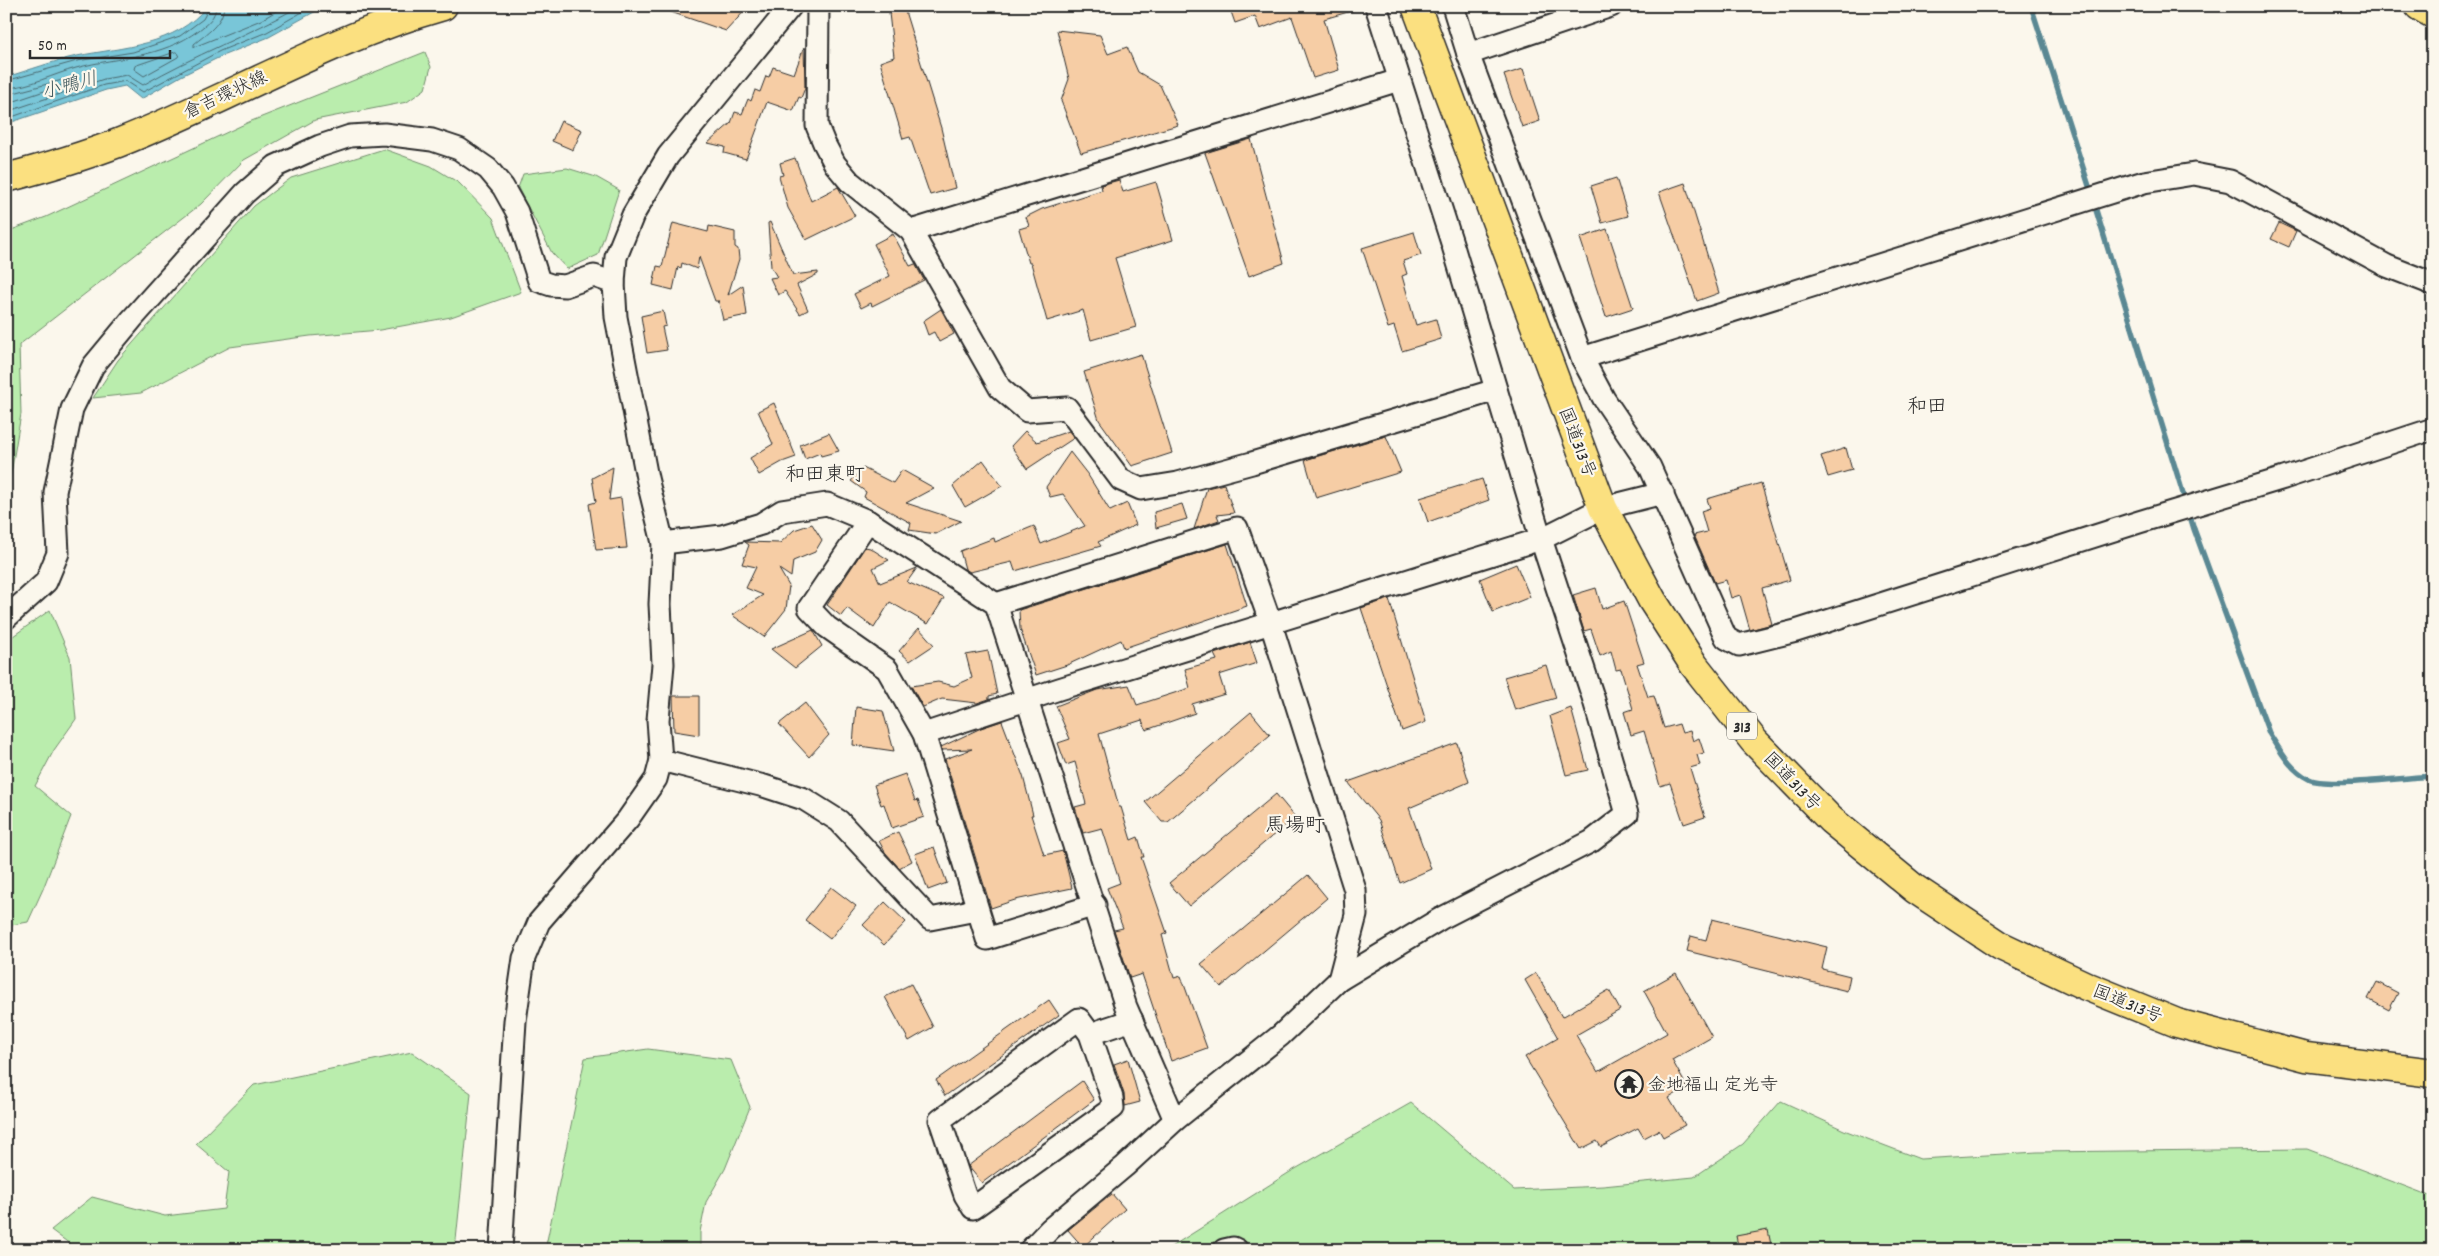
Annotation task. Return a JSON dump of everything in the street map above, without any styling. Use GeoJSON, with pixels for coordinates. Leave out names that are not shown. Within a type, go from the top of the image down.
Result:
{"type":"FeatureCollection","features":[{"type":"Feature","properties":{"kind":"main road","name":"倉吉環状線"},"geometry":{"type":"LineString","coordinates":[[6,178],[57,164],[118,143],[304,57],[443,6]]}},
{"type":"Feature","properties":{"kind":"main road","name":"国道313号"},"geometry":{"type":"LineString","coordinates":[[1416,6],[1603,508],[1652,600],[1694,665],[1754,741],[1831,820],[1915,889],[2001,946],[2086,986],[2177,1022],[2306,1057],[2433,1073]]}},
{"type":"Feature","properties":{"kind":"main road"},"geometry":{"type":"LineString","coordinates":[[2419,6],[2433,14]]}},
{"type":"Feature","properties":{"kind":"street"},"geometry":{"type":"LineString","coordinates":[[501,1250],[515,1022],[524,958],[539,922],[628,818],[656,778],[661,760],[658,720],[663,664],[660,604],[663,543],[647,478],[616,317],[614,284],[616,257],[633,215],[668,156],[791,6]]}},
{"type":"Feature","properties":{"kind":"street"},"geometry":{"type":"LineString","coordinates":[[818,6],[817,126],[835,164],[850,182],[911,231],[1000,388],[1027,411],[1067,408],[1121,480],[1141,489],[1178,483],[1252,463],[1496,390]]}},
{"type":"Feature","properties":{"kind":"street"},"geometry":{"type":"LineString","coordinates":[[1030,1250],[1050,1228],[1125,1166],[1175,1120],[1281,1035],[1339,980],[1440,919],[1592,841],[1627,814],[1593,698],[1541,539],[1376,6]]}},
{"type":"Feature","properties":{"kind":"street"},"geometry":{"type":"LineString","coordinates":[[1452,6],[1468,54],[1582,358],[1604,399],[1650,467],[1726,638],[1739,645],[1796,631],[2284,478],[2433,429]]}},
{"type":"Feature","properties":{"kind":"street"},"geometry":{"type":"LineString","coordinates":[[1468,54],[1611,6]]}},
{"type":"Feature","properties":{"kind":"street"},"geometry":{"type":"LineString","coordinates":[[911,231],[1399,80]]}},
{"type":"Feature","properties":{"kind":"street"},"geometry":{"type":"LineString","coordinates":[[6,618],[46,582],[58,554],[57,483],[72,409],[93,366],[132,319],[245,193],[276,166],[320,146],[350,136],[384,134],[432,140],[459,149],[488,169],[503,187],[517,212],[540,281],[551,285],[565,286],[594,276],[614,284]]}},
{"type":"Feature","properties":{"kind":"street"},"geometry":{"type":"LineString","coordinates":[[1582,358],[2144,182],[2194,174],[2230,182],[2387,266],[2433,284]]}},
{"type":"Feature","properties":{"kind":"street"},"geometry":{"type":"LineString","coordinates":[[924,734],[1027,699],[1541,539],[1603,508],[1663,494]]}},
{"type":"Feature","properties":{"kind":"street"},"geometry":{"type":"LineString","coordinates":[[663,543],[722,536],[761,524],[782,511],[827,504],[868,521],[996,604],[1132,1020],[1175,1120]]}},
{"type":"Feature","properties":{"kind":"street"},"geometry":{"type":"LineString","coordinates":[[868,521],[809,608],[827,628],[887,669],[924,734],[976,910],[987,939],[1095,905]]}},
{"type":"Feature","properties":{"kind":"street"},"geometry":{"type":"LineString","coordinates":[[996,604],[1237,528],[1271,624],[1355,890],[1356,915],[1339,980]]}},
{"type":"Feature","properties":{"kind":"street"},"geometry":{"type":"LineString","coordinates":[[661,760],[764,786],[804,799],[839,821],[930,919],[976,910]]}},
{"type":"Feature","properties":{"kind":"street"},"geometry":{"type":"LineString","coordinates":[[1079,1020],[1090,1034],[1112,1098],[1113,1108],[973,1208],[965,1195],[940,1120],[1079,1020]]}},
{"type":"Feature","properties":{"kind":"street"},"geometry":{"type":"LineString","coordinates":[[1090,1034],[1132,1020]]}},
{"type":"Feature","properties":{"kind":"street"},"geometry":{"type":"LineString","coordinates":[[1224,1250],[1234,1248],[1238,1250]]}},
{"type":"Feature","properties":{"kind":"green space"},"geometry":{"type":"Polygon","coordinates":[[[425,52],[431,67],[425,89],[407,102],[315,120],[244,160],[201,204],[19,345],[21,414],[6,503],[6,232],[46,217],[249,122],[425,52]]]}},
{"type":"Feature","properties":{"kind":"green space"},"geometry":{"type":"Polygon","coordinates":[[[384,149],[431,166],[459,183],[493,218],[521,292],[451,317],[380,330],[310,336],[230,347],[141,393],[93,398],[118,360],[254,206],[291,178],[384,149]]]}},
{"type":"Feature","properties":{"kind":"green space"},"geometry":{"type":"Polygon","coordinates":[[[567,168],[596,177],[619,190],[598,255],[567,269],[552,253],[518,188],[523,174],[567,168]]]}},
{"type":"Feature","properties":{"kind":"green space"},"geometry":{"type":"Polygon","coordinates":[[[50,610],[70,657],[76,719],[54,750],[35,786],[71,816],[28,922],[6,926],[6,641],[50,610]]]}},
{"type":"Feature","properties":{"kind":"green space"},"geometry":{"type":"Polygon","coordinates":[[[648,1049],[731,1060],[750,1107],[725,1169],[706,1202],[700,1232],[700,1250],[545,1250],[585,1058],[648,1049]]]}},
{"type":"Feature","properties":{"kind":"green space"},"geometry":{"type":"Polygon","coordinates":[[[412,1052],[471,1093],[455,1250],[78,1250],[51,1230],[92,1197],[165,1216],[224,1209],[229,1172],[196,1144],[254,1085],[412,1052]]]}},
{"type":"Feature","properties":{"kind":"green space"},"geometry":{"type":"Polygon","coordinates":[[[1781,1101],[1844,1130],[1920,1159],[2037,1152],[2307,1149],[2433,1197],[2433,1250],[1166,1250],[1290,1172],[1411,1103],[1514,1190],[1603,1186],[1694,1177],[1743,1144],[1781,1101]]]}},
{"type":"Feature","properties":{"kind":"water","name":"小鴨川"},"geometry":{"type":"Polygon","coordinates":[[[207,6],[325,6],[269,37],[222,56],[181,76],[141,99],[125,86],[106,90],[6,124],[6,77],[68,58],[130,47],[164,37],[194,19],[207,6]]]}},
{"type":"Feature","properties":{"kind":"building"},"geometry":{"type":"Polygon","coordinates":[[[662,6],[749,6],[726,31],[662,9],[662,6]]]}},
{"type":"Feature","properties":{"kind":"building"},"geometry":{"type":"Polygon","coordinates":[[[1229,6],[1354,6],[1355,10],[1324,19],[1339,70],[1313,78],[1292,17],[1260,29],[1255,16],[1235,23],[1229,6]]]}},
{"type":"Feature","properties":{"kind":"building"},"geometry":{"type":"Polygon","coordinates":[[[904,8],[941,128],[955,188],[930,195],[910,137],[903,139],[880,62],[894,57],[889,13],[904,8]]]}},
{"type":"Feature","properties":{"kind":"building"},"geometry":{"type":"Polygon","coordinates":[[[1057,30],[1100,35],[1108,54],[1127,47],[1138,72],[1160,85],[1178,125],[1081,153],[1061,101],[1069,79],[1057,30]]]}},
{"type":"Feature","properties":{"kind":"building"},"geometry":{"type":"Polygon","coordinates":[[[804,47],[805,88],[801,98],[799,97],[793,111],[767,102],[746,159],[724,153],[725,147],[708,143],[731,123],[735,112],[742,114],[748,99],[751,101],[755,90],[760,92],[766,76],[769,77],[773,67],[794,74],[804,47]]]}},
{"type":"Feature","properties":{"kind":"building"},"geometry":{"type":"Polygon","coordinates":[[[1523,69],[1540,121],[1522,127],[1504,75],[1523,69]]]}},
{"type":"Feature","properties":{"kind":"building"},"geometry":{"type":"Polygon","coordinates":[[[561,121],[582,130],[573,150],[552,141],[561,121]]]}},
{"type":"Feature","properties":{"kind":"building"},"geometry":{"type":"Polygon","coordinates":[[[1251,139],[1284,263],[1249,276],[1205,153],[1251,139]]]}},
{"type":"Feature","properties":{"kind":"building"},"geometry":{"type":"Polygon","coordinates":[[[795,158],[811,201],[838,187],[855,216],[806,240],[788,208],[779,176],[783,175],[780,163],[795,158]]]}},
{"type":"Feature","properties":{"kind":"building"},"geometry":{"type":"Polygon","coordinates":[[[1616,178],[1628,216],[1602,223],[1591,186],[1616,178]]]}},
{"type":"Feature","properties":{"kind":"building"},"geometry":{"type":"Polygon","coordinates":[[[1119,180],[1123,192],[1156,182],[1173,240],[1115,258],[1136,327],[1091,340],[1083,310],[1047,321],[1031,263],[1029,263],[1019,229],[1029,226],[1026,217],[1042,209],[1102,190],[1101,185],[1119,180]]]}},
{"type":"Feature","properties":{"kind":"building"},"geometry":{"type":"Polygon","coordinates":[[[1685,183],[1719,293],[1697,301],[1659,192],[1685,183]]]}},
{"type":"Feature","properties":{"kind":"building"},"geometry":{"type":"Polygon","coordinates":[[[770,222],[793,275],[818,272],[818,274],[797,285],[808,310],[800,314],[785,291],[778,295],[770,278],[777,277],[771,267],[768,223],[770,222]]]}},
{"type":"Feature","properties":{"kind":"building"},"geometry":{"type":"Polygon","coordinates":[[[673,223],[708,232],[709,226],[735,232],[735,247],[738,249],[739,259],[728,295],[743,285],[747,315],[723,320],[719,303],[717,302],[719,301],[715,301],[699,257],[697,269],[682,263],[681,268],[678,267],[673,290],[653,285],[657,266],[662,267],[673,223]]]}},
{"type":"Feature","properties":{"kind":"building"},"geometry":{"type":"Polygon","coordinates":[[[2279,223],[2296,231],[2289,247],[2271,239],[2279,223]]]}},
{"type":"Feature","properties":{"kind":"building"},"geometry":{"type":"Polygon","coordinates":[[[1607,229],[1633,308],[1606,317],[1580,238],[1607,229]]]}},
{"type":"Feature","properties":{"kind":"building"},"geometry":{"type":"Polygon","coordinates":[[[1414,232],[1421,255],[1403,261],[1407,274],[1402,276],[1416,325],[1436,319],[1441,339],[1402,351],[1394,326],[1388,328],[1362,248],[1414,232]]]}},
{"type":"Feature","properties":{"kind":"building"},"geometry":{"type":"Polygon","coordinates":[[[893,234],[910,266],[915,264],[924,280],[872,306],[871,303],[861,308],[854,294],[890,276],[874,244],[893,234]]]}},
{"type":"Feature","properties":{"kind":"building"},"geometry":{"type":"Polygon","coordinates":[[[941,309],[954,334],[939,342],[934,332],[928,335],[923,321],[941,309]]]}},
{"type":"Feature","properties":{"kind":"building"},"geometry":{"type":"Polygon","coordinates":[[[663,311],[666,326],[662,327],[667,350],[647,353],[641,316],[663,311]]]}},
{"type":"Feature","properties":{"kind":"building"},"geometry":{"type":"Polygon","coordinates":[[[1141,354],[1172,453],[1132,466],[1099,420],[1084,372],[1141,354]]]}},
{"type":"Feature","properties":{"kind":"building"},"geometry":{"type":"Polygon","coordinates":[[[774,403],[796,457],[782,462],[759,475],[750,458],[773,444],[758,411],[774,403]]]}},
{"type":"Feature","properties":{"kind":"building"},"geometry":{"type":"Polygon","coordinates":[[[1025,431],[1037,442],[1069,431],[1074,438],[1027,469],[1011,446],[1025,431]]]}},
{"type":"Feature","properties":{"kind":"building"},"geometry":{"type":"Polygon","coordinates":[[[829,433],[839,451],[821,456],[820,453],[805,459],[800,445],[829,433]]]}},
{"type":"Feature","properties":{"kind":"building"},"geometry":{"type":"Polygon","coordinates":[[[1386,436],[1401,472],[1316,498],[1305,460],[1386,436]]]}},
{"type":"Feature","properties":{"kind":"building"},"geometry":{"type":"Polygon","coordinates":[[[1846,448],[1852,470],[1828,477],[1821,456],[1846,448]]]}},
{"type":"Feature","properties":{"kind":"building"},"geometry":{"type":"Polygon","coordinates":[[[1070,452],[1088,475],[1110,511],[1127,503],[1136,525],[1098,542],[1101,546],[1015,571],[1012,562],[970,572],[965,569],[960,551],[994,538],[995,542],[1034,526],[1041,544],[1085,526],[1063,494],[1050,497],[1046,487],[1070,452]]]}},
{"type":"Feature","properties":{"kind":"building"},"geometry":{"type":"Polygon","coordinates":[[[983,460],[1002,486],[965,507],[953,486],[983,460]]]}},
{"type":"Feature","properties":{"kind":"building"},"geometry":{"type":"Polygon","coordinates":[[[613,467],[609,500],[621,498],[627,548],[596,550],[589,504],[596,502],[592,478],[613,467]]]}},
{"type":"Feature","properties":{"kind":"building"},"geometry":{"type":"Polygon","coordinates":[[[863,468],[893,483],[902,470],[934,488],[906,503],[961,521],[936,534],[909,530],[911,523],[864,497],[866,492],[851,481],[863,468]]]}},
{"type":"Feature","properties":{"kind":"building"},"geometry":{"type":"Polygon","coordinates":[[[1482,479],[1489,500],[1428,522],[1420,498],[1482,479]]]}},
{"type":"Feature","properties":{"kind":"building"},"geometry":{"type":"Polygon","coordinates":[[[1761,483],[1790,580],[1762,588],[1772,624],[1750,630],[1740,595],[1731,598],[1726,580],[1715,583],[1694,535],[1707,532],[1701,511],[1710,508],[1707,499],[1761,483]]]}},
{"type":"Feature","properties":{"kind":"building"},"geometry":{"type":"Polygon","coordinates":[[[1224,484],[1234,513],[1217,515],[1219,520],[1194,529],[1207,488],[1224,484]]]}},
{"type":"Feature","properties":{"kind":"building"},"geometry":{"type":"Polygon","coordinates":[[[1182,504],[1187,519],[1156,528],[1154,512],[1182,504]]]}},
{"type":"Feature","properties":{"kind":"building"},"geometry":{"type":"Polygon","coordinates":[[[812,524],[822,540],[815,552],[793,561],[791,577],[779,569],[789,586],[786,609],[764,637],[732,615],[763,595],[746,588],[756,567],[742,564],[749,545],[745,542],[780,543],[794,530],[812,524]]]}},
{"type":"Feature","properties":{"kind":"building"},"geometry":{"type":"Polygon","coordinates":[[[1227,544],[1247,606],[1124,648],[1121,640],[1067,665],[1036,675],[1020,629],[1019,610],[1227,544]]]}},
{"type":"Feature","properties":{"kind":"building"},"geometry":{"type":"Polygon","coordinates":[[[865,547],[870,548],[889,560],[873,568],[880,583],[917,568],[907,582],[944,598],[928,624],[890,602],[874,628],[847,608],[841,616],[827,605],[865,547]]]}},
{"type":"Feature","properties":{"kind":"building"},"geometry":{"type":"Polygon","coordinates":[[[1516,564],[1530,597],[1493,612],[1480,579],[1516,564]]]}},
{"type":"Feature","properties":{"kind":"building"},"geometry":{"type":"Polygon","coordinates":[[[1596,588],[1602,609],[1624,601],[1644,662],[1637,664],[1648,697],[1654,696],[1664,728],[1679,724],[1682,733],[1690,731],[1693,741],[1699,738],[1704,753],[1697,755],[1700,765],[1690,768],[1705,817],[1684,824],[1670,783],[1660,786],[1644,731],[1631,735],[1624,712],[1633,709],[1621,669],[1616,670],[1611,651],[1600,656],[1591,629],[1584,631],[1573,595],[1596,588]]]}},
{"type":"Feature","properties":{"kind":"building"},"geometry":{"type":"Polygon","coordinates":[[[1389,599],[1426,722],[1402,731],[1361,608],[1389,599]]]}},
{"type":"Feature","properties":{"kind":"building"},"geometry":{"type":"Polygon","coordinates":[[[919,628],[934,645],[910,661],[899,651],[919,628]]]}},
{"type":"Feature","properties":{"kind":"building"},"geometry":{"type":"Polygon","coordinates":[[[813,630],[822,646],[795,668],[771,649],[813,630]]]}},
{"type":"Feature","properties":{"kind":"building"},"geometry":{"type":"Polygon","coordinates":[[[1250,642],[1257,663],[1219,675],[1225,694],[1192,704],[1195,713],[1146,730],[1142,720],[1099,734],[1119,807],[1121,807],[1131,840],[1138,837],[1144,857],[1141,857],[1167,933],[1162,935],[1174,978],[1181,976],[1207,1048],[1171,1061],[1142,974],[1130,978],[1114,930],[1123,928],[1107,888],[1120,883],[1102,828],[1083,833],[1075,807],[1086,804],[1075,762],[1066,765],[1058,743],[1070,739],[1056,706],[1097,690],[1129,685],[1137,705],[1190,688],[1185,669],[1217,660],[1214,654],[1250,642]]]}},
{"type":"Feature","properties":{"kind":"building"},"geometry":{"type":"Polygon","coordinates":[[[988,651],[997,694],[977,703],[942,699],[923,707],[911,686],[938,682],[954,686],[972,678],[966,655],[988,651]]]}},
{"type":"Feature","properties":{"kind":"building"},"geometry":{"type":"Polygon","coordinates":[[[1546,665],[1556,698],[1515,710],[1504,677],[1546,665]]]}},
{"type":"Feature","properties":{"kind":"building"},"geometry":{"type":"Polygon","coordinates":[[[673,696],[699,696],[699,735],[674,731],[673,696]]]}},
{"type":"Feature","properties":{"kind":"building"},"geometry":{"type":"Polygon","coordinates":[[[805,703],[829,735],[809,757],[779,724],[805,703]]]}},
{"type":"Feature","properties":{"kind":"building"},"geometry":{"type":"Polygon","coordinates":[[[856,707],[883,711],[894,751],[853,745],[856,707]]]}},
{"type":"Feature","properties":{"kind":"building"},"geometry":{"type":"Polygon","coordinates":[[[1571,708],[1588,770],[1566,775],[1550,716],[1571,708]]]}},
{"type":"Feature","properties":{"kind":"building"},"geometry":{"type":"Polygon","coordinates":[[[1251,712],[1270,735],[1168,822],[1162,822],[1145,802],[1251,712]]]}},
{"type":"Feature","properties":{"kind":"building"},"geometry":{"type":"Polygon","coordinates":[[[1002,721],[1023,776],[1033,815],[1031,815],[1044,855],[1063,851],[1072,888],[1015,900],[991,908],[945,759],[972,749],[942,750],[941,747],[981,728],[1002,721]]]}},
{"type":"Feature","properties":{"kind":"building"},"geometry":{"type":"Polygon","coordinates":[[[1457,743],[1469,782],[1409,808],[1431,869],[1400,883],[1379,820],[1348,782],[1457,743]]]}},
{"type":"Feature","properties":{"kind":"building"},"geometry":{"type":"Polygon","coordinates":[[[905,774],[915,801],[918,800],[924,817],[892,828],[884,804],[881,805],[874,785],[905,774]]]}},
{"type":"Feature","properties":{"kind":"building"},"geometry":{"type":"Polygon","coordinates":[[[1276,794],[1295,817],[1189,906],[1169,883],[1276,794]]]}},
{"type":"Feature","properties":{"kind":"building"},"geometry":{"type":"Polygon","coordinates":[[[898,832],[912,861],[899,868],[885,852],[879,841],[898,832]]]}},
{"type":"Feature","properties":{"kind":"building"},"geometry":{"type":"Polygon","coordinates":[[[934,847],[947,883],[928,890],[915,854],[934,847]]]}},
{"type":"Feature","properties":{"kind":"building"},"geometry":{"type":"Polygon","coordinates":[[[1308,875],[1327,898],[1221,987],[1201,964],[1308,875]]]}},
{"type":"Feature","properties":{"kind":"building"},"geometry":{"type":"Polygon","coordinates":[[[831,887],[856,906],[830,939],[805,920],[831,887]]]}},
{"type":"Feature","properties":{"kind":"building"},"geometry":{"type":"Polygon","coordinates":[[[885,902],[906,922],[884,945],[863,925],[885,902]]]}},
{"type":"Feature","properties":{"kind":"building"},"geometry":{"type":"Polygon","coordinates":[[[1712,919],[1827,947],[1822,969],[1850,976],[1847,991],[1687,951],[1691,936],[1706,940],[1712,919]]]}},
{"type":"Feature","properties":{"kind":"building"},"geometry":{"type":"Polygon","coordinates":[[[1536,973],[1562,1017],[1609,990],[1620,1010],[1576,1035],[1598,1072],[1667,1033],[1644,991],[1676,973],[1712,1037],[1672,1060],[1687,1087],[1669,1098],[1685,1125],[1663,1137],[1659,1130],[1644,1138],[1638,1128],[1601,1147],[1597,1141],[1581,1149],[1525,1057],[1558,1038],[1525,980],[1536,973]]]}},
{"type":"Feature","properties":{"kind":"building"},"geometry":{"type":"Polygon","coordinates":[[[2377,982],[2398,993],[2389,1010],[2368,999],[2377,982]]]}},
{"type":"Feature","properties":{"kind":"building"},"geometry":{"type":"Polygon","coordinates":[[[911,984],[933,1027],[909,1041],[885,997],[911,984]]]}},
{"type":"Feature","properties":{"kind":"building"},"geometry":{"type":"Polygon","coordinates":[[[1049,1000],[1059,1015],[945,1096],[936,1080],[1049,1000]]]}},
{"type":"Feature","properties":{"kind":"building"},"geometry":{"type":"Polygon","coordinates":[[[1128,1059],[1140,1102],[1125,1106],[1124,1094],[1114,1064],[1128,1059]]]}},
{"type":"Feature","properties":{"kind":"building"},"geometry":{"type":"Polygon","coordinates":[[[1082,1081],[1094,1100],[982,1183],[968,1166],[1082,1081]]]}},
{"type":"Feature","properties":{"kind":"building"},"geometry":{"type":"Polygon","coordinates":[[[1112,1194],[1125,1209],[1083,1247],[1068,1230],[1112,1194]]]}},
{"type":"Feature","properties":{"kind":"building"},"geometry":{"type":"Polygon","coordinates":[[[1768,1230],[1772,1250],[1739,1250],[1736,1236],[1768,1230]]]}},
{"type":"Feature","properties":{"kind":"waterway"},"geometry":{"type":"LineString","coordinates":[[2031,6],[2089,186]]}},
{"type":"Feature","properties":{"kind":"waterway"},"geometry":{"type":"LineString","coordinates":[[2095,207],[2194,529],[2269,733],[2286,759],[2296,770],[2309,779],[2349,782],[2433,776]]}},
{"type":"Feature","properties":{"kind":"place","name":"金地福山 定光寺"},"geometry":{"type":"Point","coordinates":[1629,1084]}},
{"type":"Feature","properties":{"kind":"district","name":"和田"},"geometry":{"type":"Point","coordinates":[1927,405]}},
{"type":"Feature","properties":{"kind":"district","name":"和田東町"},"geometry":{"type":"Point","coordinates":[825,473]}},
{"type":"Feature","properties":{"kind":"district","name":"馬場町"},"geometry":{"type":"Point","coordinates":[1295,824]}}]}
